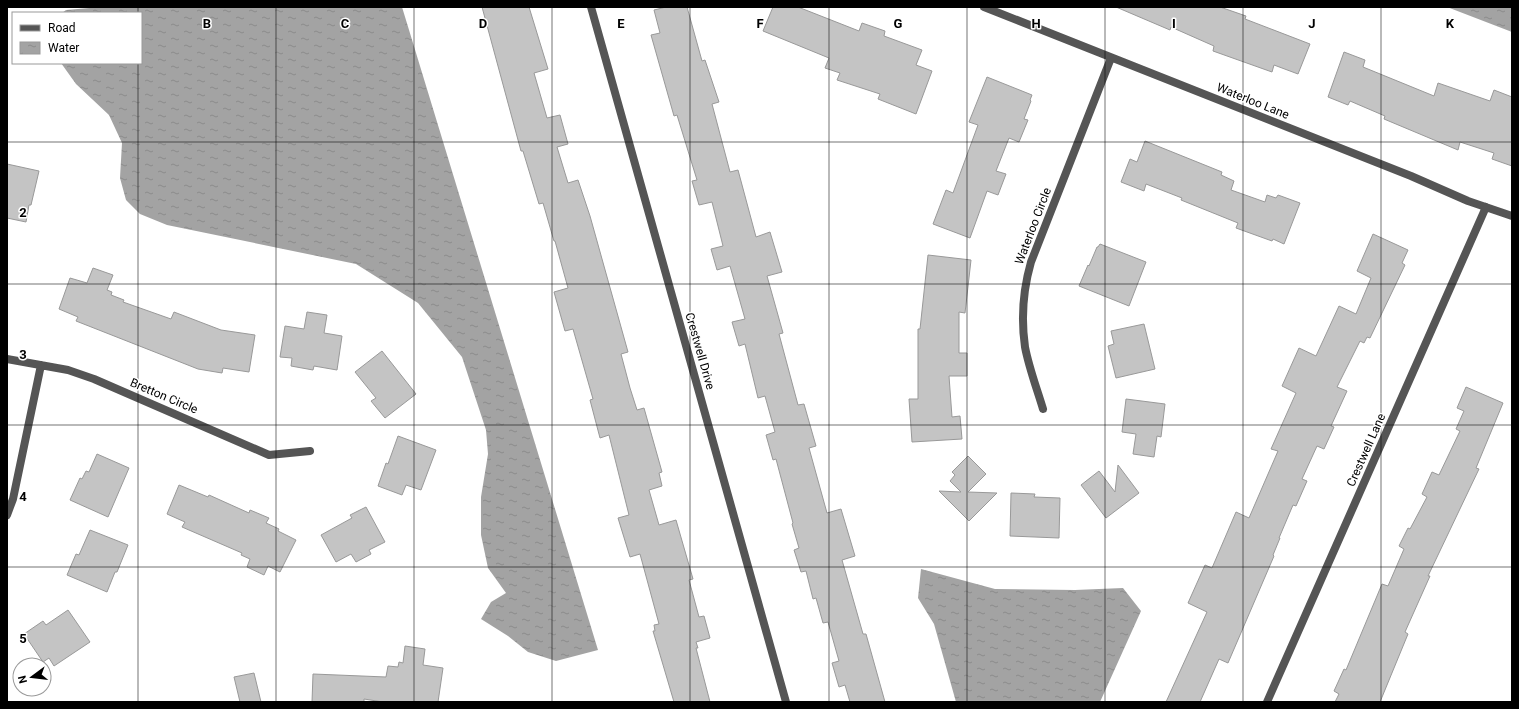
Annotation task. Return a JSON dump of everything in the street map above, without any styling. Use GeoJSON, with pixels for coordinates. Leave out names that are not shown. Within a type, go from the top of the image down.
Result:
{"type":"FeatureCollection","features":[{"type":"Feature","properties":{"kind":"street","name":"Crestwell Drive"},"geometry":{"type":"LineString","coordinates":[[591,7],[786,702]]}},
{"type":"Feature","properties":{"kind":"street","name":"Waterloo Lane"},"geometry":{"type":"LineString","coordinates":[[984,7],[1486,207],[1512,216]]}},
{"type":"Feature","properties":{"kind":"street","name":"Waterloo Circle"},"geometry":{"type":"LineString","coordinates":[[1043,409],[1025,347],[1022,309],[1026,279],[1031,262],[1111,58]]}},
{"type":"Feature","properties":{"kind":"street","name":"Crestwell Lane"},"geometry":{"type":"LineString","coordinates":[[1267,702],[1486,207]]}},
{"type":"Feature","properties":{"kind":"street","name":"Bretton Circle"},"geometry":{"type":"LineString","coordinates":[[7,359],[68,370],[94,379],[269,455],[310,451]]}},
{"type":"Feature","properties":{"kind":"street"},"geometry":{"type":"LineString","coordinates":[[7,515],[13,500],[41,365]]}},
{"type":"Feature","properties":{"kind":"water"},"geometry":{"type":"Polygon","coordinates":[[[101,7],[402,7],[598,650],[556,661],[528,652],[508,636],[481,619],[491,602],[506,593],[488,568],[481,535],[481,497],[488,454],[486,430],[462,357],[418,303],[356,264],[167,225],[140,214],[126,200],[120,178],[122,143],[109,115],[76,84],[62,64],[142,64],[142,12],[63,12],[66,10],[101,7]]]}},
{"type":"Feature","properties":{"kind":"water"},"geometry":{"type":"Polygon","coordinates":[[[1447,7],[1512,7],[1512,32],[1447,7]]]}},
{"type":"Feature","properties":{"kind":"water"},"geometry":{"type":"Polygon","coordinates":[[[921,569],[995,589],[1075,590],[1123,588],[1141,611],[1100,702],[956,702],[934,624],[918,598],[921,569]]]}},
{"type":"Feature","properties":{"kind":"building"},"geometry":{"type":"Polygon","coordinates":[[[482,7],[529,7],[548,69],[534,73],[547,118],[560,115],[568,144],[557,147],[568,183],[578,180],[590,216],[628,352],[621,354],[630,388],[637,410],[644,408],[662,472],[659,473],[662,486],[649,490],[659,525],[676,520],[693,579],[689,580],[699,617],[704,616],[710,638],[696,642],[698,648],[696,648],[710,702],[674,702],[653,631],[655,631],[654,625],[659,624],[640,554],[630,557],[618,518],[629,515],[609,435],[600,438],[590,400],[593,399],[573,329],[565,331],[554,292],[568,288],[543,203],[539,204],[523,151],[521,151],[482,7]]]}},
{"type":"Feature","properties":{"kind":"building"},"geometry":{"type":"Polygon","coordinates":[[[666,7],[687,7],[702,61],[705,60],[719,102],[712,104],[730,172],[738,170],[756,237],[770,232],[782,272],[767,276],[783,333],[779,334],[798,405],[804,404],[816,446],[809,448],[827,513],[841,509],[855,556],[842,560],[863,634],[866,634],[885,702],[850,702],[845,685],[839,687],[832,663],[839,661],[828,622],[823,623],[816,598],[813,599],[806,571],[801,572],[794,550],[799,548],[792,524],[793,523],[776,459],[773,460],[766,435],[775,432],[765,396],[758,398],[745,344],[739,346],[732,322],[745,319],[730,266],[717,270],[711,249],[723,246],[712,202],[699,205],[692,181],[697,180],[677,115],[674,116],[651,35],[660,33],[654,10],[666,7]]]}},
{"type":"Feature","properties":{"kind":"building"},"geometry":{"type":"Polygon","coordinates":[[[773,7],[798,7],[859,31],[862,23],[885,31],[884,36],[922,50],[916,65],[932,71],[916,114],[878,99],[880,94],[837,80],[840,73],[825,68],[829,58],[763,31],[773,7]]]}},
{"type":"Feature","properties":{"kind":"building"},"geometry":{"type":"Polygon","coordinates":[[[1116,7],[1220,7],[1246,16],[1245,19],[1310,44],[1298,74],[1274,65],[1272,72],[1213,51],[1214,46],[1171,27],[1170,30],[1116,7]]]}},
{"type":"Feature","properties":{"kind":"building"},"geometry":{"type":"Polygon","coordinates":[[[1344,52],[1365,60],[1363,67],[1434,96],[1438,83],[1490,101],[1494,90],[1512,97],[1512,166],[1492,159],[1494,153],[1460,142],[1458,150],[1384,119],[1385,116],[1350,101],[1348,105],[1328,97],[1344,52]]]}},
{"type":"Feature","properties":{"kind":"building"},"geometry":{"type":"Polygon","coordinates":[[[987,77],[1032,95],[1024,119],[1028,120],[1019,142],[1009,138],[996,171],[1006,174],[998,195],[987,191],[970,238],[933,224],[946,190],[953,193],[978,125],[969,122],[987,77]]]}},
{"type":"Feature","properties":{"kind":"building"},"geometry":{"type":"Polygon","coordinates":[[[1145,141],[1222,172],[1221,175],[1234,181],[1231,190],[1265,202],[1267,195],[1276,198],[1278,195],[1300,203],[1284,244],[1273,239],[1272,241],[1236,228],[1238,223],[1146,184],[1144,191],[1121,182],[1130,159],[1137,162],[1145,141]]]}},
{"type":"Feature","properties":{"kind":"building"},"geometry":{"type":"Polygon","coordinates":[[[7,164],[39,171],[31,205],[29,205],[26,222],[7,218],[7,164]]]}},
{"type":"Feature","properties":{"kind":"building"},"geometry":{"type":"Polygon","coordinates":[[[1373,234],[1408,250],[1402,263],[1405,265],[1370,338],[1367,337],[1364,343],[1360,341],[1337,387],[1347,391],[1331,426],[1334,427],[1324,449],[1317,446],[1302,479],[1307,481],[1296,506],[1293,505],[1279,538],[1273,555],[1274,556],[1228,663],[1219,659],[1200,702],[1166,702],[1207,612],[1188,603],[1205,565],[1212,568],[1236,512],[1249,518],[1278,451],[1271,449],[1296,393],[1282,386],[1299,348],[1316,356],[1339,306],[1356,314],[1371,278],[1357,271],[1373,234]]]}},
{"type":"Feature","properties":{"kind":"building"},"geometry":{"type":"Polygon","coordinates":[[[1100,244],[1146,262],[1129,306],[1079,286],[1097,247],[1100,244]]]}},
{"type":"Feature","properties":{"kind":"building"},"geometry":{"type":"Polygon","coordinates":[[[928,255],[971,260],[965,313],[959,312],[959,353],[967,353],[967,376],[949,376],[952,417],[960,416],[962,439],[912,442],[909,399],[918,399],[918,329],[920,329],[928,255]]]}},
{"type":"Feature","properties":{"kind":"building"},"geometry":{"type":"Polygon","coordinates":[[[93,268],[113,275],[107,290],[112,292],[111,295],[124,300],[123,302],[171,319],[174,312],[221,330],[255,335],[249,372],[223,368],[222,373],[198,369],[76,321],[78,317],[59,309],[70,278],[87,283],[93,268]]]}},
{"type":"Feature","properties":{"kind":"building"},"geometry":{"type":"Polygon","coordinates":[[[307,312],[327,315],[324,333],[342,336],[337,370],[314,366],[313,370],[291,366],[292,358],[280,357],[285,326],[304,329],[307,312]]]}},
{"type":"Feature","properties":{"kind":"building"},"geometry":{"type":"Polygon","coordinates":[[[1144,324],[1155,369],[1116,378],[1108,346],[1114,344],[1111,331],[1144,324]]]}},
{"type":"Feature","properties":{"kind":"building"},"geometry":{"type":"Polygon","coordinates":[[[382,351],[416,394],[385,418],[371,401],[376,398],[355,372],[382,351]]]}},
{"type":"Feature","properties":{"kind":"building"},"geometry":{"type":"Polygon","coordinates":[[[1466,387],[1503,403],[1476,468],[1479,469],[1428,576],[1430,576],[1405,632],[1408,634],[1380,702],[1335,702],[1339,694],[1334,691],[1344,669],[1346,670],[1382,584],[1388,586],[1404,549],[1399,546],[1427,497],[1422,494],[1432,472],[1439,475],[1460,431],[1456,429],[1464,411],[1457,408],[1466,387]]]}},
{"type":"Feature","properties":{"kind":"building"},"geometry":{"type":"Polygon","coordinates":[[[1126,399],[1165,404],[1161,437],[1157,436],[1154,457],[1133,454],[1136,434],[1122,432],[1126,399]]]}},
{"type":"Feature","properties":{"kind":"building"},"geometry":{"type":"Polygon","coordinates":[[[398,436],[436,450],[421,490],[406,485],[402,495],[378,486],[398,436]]]}},
{"type":"Feature","properties":{"kind":"building"},"geometry":{"type":"Polygon","coordinates":[[[97,454],[129,468],[108,517],[70,500],[80,478],[82,479],[86,471],[89,472],[97,454]]]}},
{"type":"Feature","properties":{"kind":"building"},"geometry":{"type":"Polygon","coordinates":[[[968,456],[986,474],[968,492],[997,493],[969,521],[939,491],[961,492],[950,481],[955,475],[952,472],[968,456]]]}},
{"type":"Feature","properties":{"kind":"building"},"geometry":{"type":"Polygon","coordinates":[[[1118,465],[1139,493],[1106,518],[1081,485],[1099,471],[1115,492],[1118,465]]]}},
{"type":"Feature","properties":{"kind":"building"},"geometry":{"type":"Polygon","coordinates":[[[179,485],[208,497],[209,495],[249,513],[250,510],[269,518],[266,523],[296,540],[280,572],[268,566],[264,575],[247,567],[250,559],[241,555],[242,553],[182,527],[185,522],[167,514],[179,485]]]}},
{"type":"Feature","properties":{"kind":"building"},"geometry":{"type":"Polygon","coordinates":[[[1011,493],[1035,494],[1034,497],[1060,498],[1059,538],[1010,536],[1011,493]]]}},
{"type":"Feature","properties":{"kind":"building"},"geometry":{"type":"Polygon","coordinates":[[[366,507],[385,542],[369,550],[371,554],[356,562],[351,554],[336,562],[321,535],[352,518],[350,515],[366,507]]]}},
{"type":"Feature","properties":{"kind":"building"},"geometry":{"type":"Polygon","coordinates":[[[90,530],[128,545],[107,592],[67,575],[76,554],[79,555],[90,530]]]}},
{"type":"Feature","properties":{"kind":"building"},"geometry":{"type":"Polygon","coordinates":[[[68,610],[90,642],[54,666],[52,663],[52,657],[40,657],[24,634],[43,621],[46,625],[68,610]]]}},
{"type":"Feature","properties":{"kind":"building"},"geometry":{"type":"Polygon","coordinates":[[[405,646],[425,649],[423,665],[443,668],[438,702],[383,702],[364,699],[364,702],[312,702],[313,674],[386,677],[388,666],[398,667],[399,662],[403,663],[405,646]]]}},
{"type":"Feature","properties":{"kind":"building"},"geometry":{"type":"Polygon","coordinates":[[[254,673],[261,702],[240,702],[234,677],[254,673]]]}}]}
